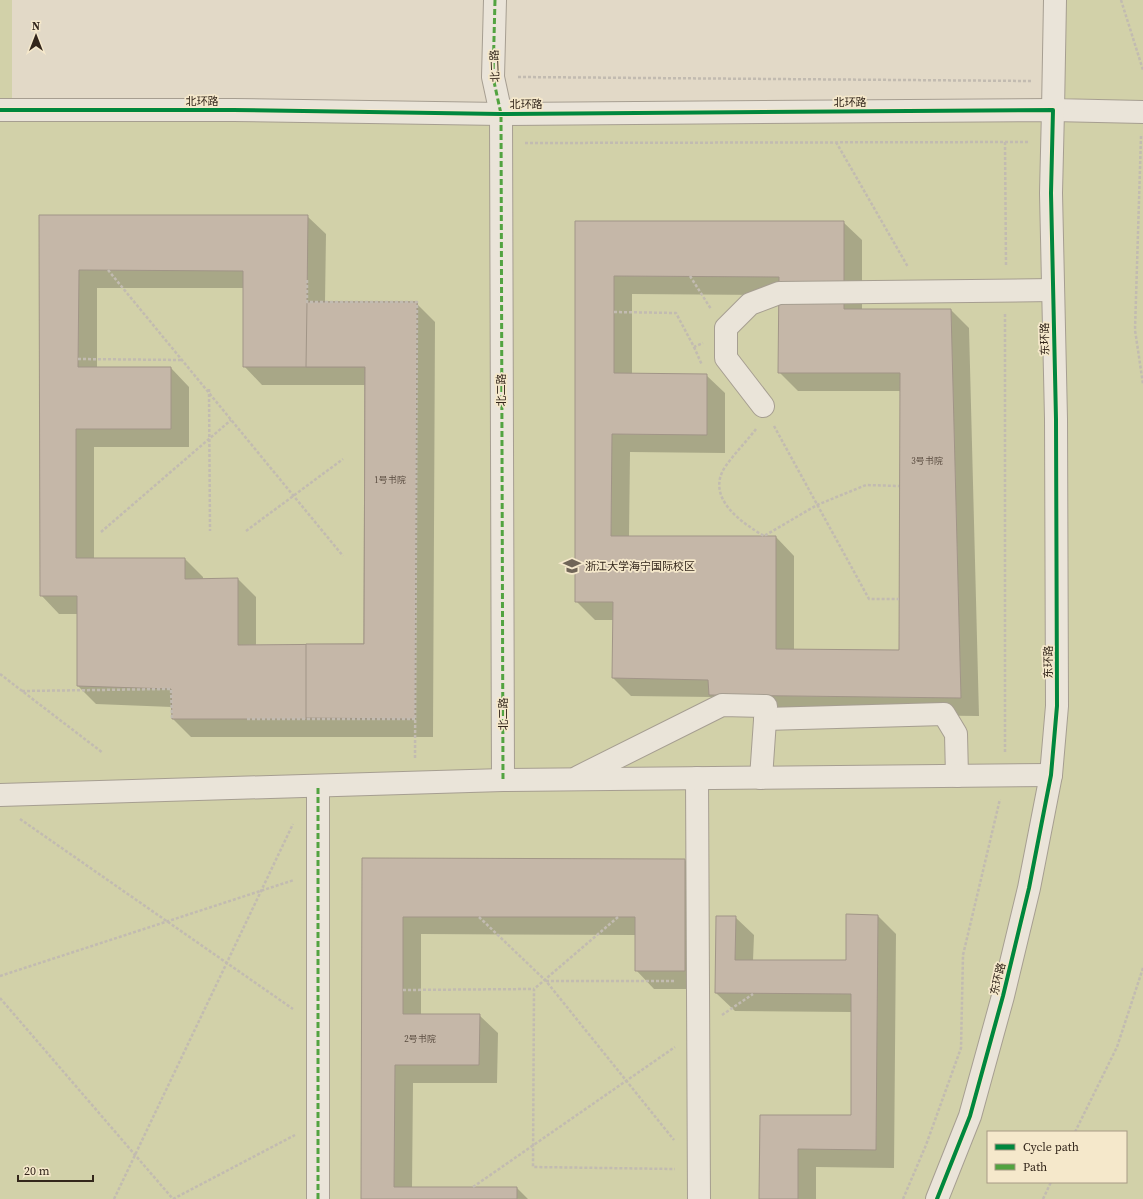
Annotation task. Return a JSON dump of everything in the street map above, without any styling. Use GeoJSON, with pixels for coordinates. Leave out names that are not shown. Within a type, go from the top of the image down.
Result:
{"type":"FeatureCollection","features":[{"type":"Feature","properties":{"kind":"street","name":"北二路"},"geometry":{"type":"LineString","coordinates":[[495,0],[493,77],[501,114],[503,780]]}},
{"type":"Feature","properties":{"kind":"street","name":"东环路"},"geometry":{"type":"LineString","coordinates":[[937,1199],[970,1116],[1001,1003],[1029,888],[1051,775],[1057,706],[1052,142],[1056,0]]}},
{"type":"Feature","properties":{"kind":"street","name":"北环路"},"geometry":{"type":"LineString","coordinates":[[0,110],[233,110],[501,114],[1053,110],[1143,112]]}},
{"type":"Feature","properties":{"kind":"street"},"geometry":{"type":"LineString","coordinates":[[765,410],[726,358],[726,328],[750,304],[779,293],[1053,290]]}},
{"type":"Feature","properties":{"kind":"street"},"geometry":{"type":"LineString","coordinates":[[573,779],[722,705],[766,706],[761,778]]}},
{"type":"Feature","properties":{"kind":"street"},"geometry":{"type":"LineString","coordinates":[[765,719],[944,714],[956,734],[957,776]]}},
{"type":"Feature","properties":{"kind":"street"},"geometry":{"type":"LineString","coordinates":[[0,795],[503,780],[1051,775]]}},
{"type":"Feature","properties":{"kind":"street"},"geometry":{"type":"LineString","coordinates":[[697,778],[699,1199]]}},
{"type":"Feature","properties":{"kind":"street"},"geometry":{"type":"LineString","coordinates":[[318,786],[318,1199]]}},
{"type":"Feature","properties":{"kind":"path"},"geometry":{"type":"LineString","coordinates":[[1121,0],[1143,70]]}},
{"type":"Feature","properties":{"kind":"path"},"geometry":{"type":"LineString","coordinates":[[493,77],[1053,81]]}},
{"type":"Feature","properties":{"kind":"path"},"geometry":{"type":"LineString","coordinates":[[1143,112],[1139,176],[1135,330],[1143,384]]}},
{"type":"Feature","properties":{"kind":"path"},"geometry":{"type":"LineString","coordinates":[[501,142],[1052,142]]}},
{"type":"Feature","properties":{"kind":"path"},"geometry":{"type":"LineString","coordinates":[[836,142],[923,292]]}},
{"type":"Feature","properties":{"kind":"path"},"geometry":{"type":"LineString","coordinates":[[903,1199],[926,1145],[961,1048],[963,955],[1005,775],[1005,142]]}},
{"type":"Feature","properties":{"kind":"path"},"geometry":{"type":"LineString","coordinates":[[108,270],[343,556]]}},
{"type":"Feature","properties":{"kind":"path"},"geometry":{"type":"LineString","coordinates":[[614,312],[676,313],[694,347],[726,332],[690,276]]}},
{"type":"Feature","properties":{"kind":"path"},"geometry":{"type":"LineString","coordinates":[[307,280],[307,302],[417,302],[416,783]]}},
{"type":"Feature","properties":{"kind":"path"},"geometry":{"type":"LineString","coordinates":[[78,359],[181,360]]}},
{"type":"Feature","properties":{"kind":"path"},"geometry":{"type":"LineString","coordinates":[[209,389],[210,531]]}},
{"type":"Feature","properties":{"kind":"path"},"geometry":{"type":"LineString","coordinates":[[899,599],[869,599],[817,505],[765,410],[724,468],[719,484],[724,503],[740,522],[764,536],[817,505],[866,485],[900,486]]}},
{"type":"Feature","properties":{"kind":"path"},"geometry":{"type":"LineString","coordinates":[[101,532],[231,420]]}},
{"type":"Feature","properties":{"kind":"path"},"geometry":{"type":"LineString","coordinates":[[246,531],[343,458]]}},
{"type":"Feature","properties":{"kind":"path"},"geometry":{"type":"LineString","coordinates":[[0,674],[102,753]]}},
{"type":"Feature","properties":{"kind":"path"},"geometry":{"type":"LineString","coordinates":[[22,691],[171,689],[172,719]]}},
{"type":"Feature","properties":{"kind":"path"},"geometry":{"type":"LineString","coordinates":[[247,719],[416,719]]}},
{"type":"Feature","properties":{"kind":"path"},"geometry":{"type":"LineString","coordinates":[[18,818],[166,922],[317,1025]]}},
{"type":"Feature","properties":{"kind":"path"},"geometry":{"type":"LineString","coordinates":[[114,1199],[296,818]]}},
{"type":"Feature","properties":{"kind":"path"},"geometry":{"type":"LineString","coordinates":[[0,976],[317,872]]}},
{"type":"Feature","properties":{"kind":"path"},"geometry":{"type":"LineString","coordinates":[[479,916],[546,981],[698,1169]]}},
{"type":"Feature","properties":{"kind":"path"},"geometry":{"type":"LineString","coordinates":[[403,990],[534,989],[546,981],[618,917]]}},
{"type":"Feature","properties":{"kind":"path"},"geometry":{"type":"LineString","coordinates":[[1076,1131],[1117,1046],[1143,968]]}},
{"type":"Feature","properties":{"kind":"path"},"geometry":{"type":"LineString","coordinates":[[546,981],[698,981]]}},
{"type":"Feature","properties":{"kind":"path"},"geometry":{"type":"LineString","coordinates":[[534,989],[533,1167],[698,1169]]}},
{"type":"Feature","properties":{"kind":"path"},"geometry":{"type":"LineString","coordinates":[[473,1187],[753,994]]}},
{"type":"Feature","properties":{"kind":"path"},"geometry":{"type":"LineString","coordinates":[[0,998],[173,1199],[297,1134]]}},
{"type":"Feature","properties":{"kind":"path"},"geometry":{"type":"LineString","coordinates":[[1043,1199],[1051,1183]]}},
{"type":"Feature","properties":{"kind":"green space","name":"浙江大学海宁国际校区"},"geometry":{"type":"Polygon","coordinates":[[[0,0],[12,0],[12,110],[1052,110],[1055,0],[1143,0],[1143,1199],[798,1199],[798,1149],[876,1149],[878,915],[846,915],[846,960],[735,960],[736,916],[716,916],[715,993],[851,994],[851,1115],[760,1115],[759,1199],[517,1199],[517,1187],[394,1187],[395,1065],[479,1065],[480,1014],[403,1014],[403,917],[635,917],[635,971],[684,971],[685,859],[362,858],[361,1199],[0,1199],[0,0]],[[39,215],[40,595],[77,596],[77,686],[171,689],[172,719],[415,718],[416,302],[307,302],[307,215],[39,215]],[[575,221],[575,602],[613,602],[612,678],[708,680],[709,695],[961,698],[951,309],[844,309],[843,221],[575,221]]]}},
{"type":"Feature","properties":{"kind":"green space"},"geometry":{"type":"Polygon","coordinates":[[[79,270],[243,271],[365,367],[364,644],[238,645],[238,578],[185,579],[185,558],[76,558],[76,429],[171,367],[78,367],[79,270]]]}},
{"type":"Feature","properties":{"kind":"green space"},"geometry":{"type":"Polygon","coordinates":[[[614,276],[779,277],[778,373],[900,373],[899,650],[776,649],[776,536],[611,536],[612,434],[707,435],[706,374],[614,373],[614,276]]]}},
{"type":"Feature","properties":{"kind":"building"},"geometry":{"type":"Polygon","coordinates":[[[39,215],[308,215],[307,302],[417,302],[415,719],[172,719],[171,689],[77,686],[77,596],[40,596],[39,215]],[[79,270],[78,367],[171,367],[171,429],[76,429],[76,558],[185,558],[185,579],[238,578],[238,645],[364,644],[365,367],[243,367],[243,271],[79,270]]]}},
{"type":"Feature","properties":{"kind":"building"},"geometry":{"type":"Polygon","coordinates":[[[575,221],[844,221],[844,309],[951,309],[961,698],[709,695],[708,680],[612,678],[613,602],[575,602],[575,221]],[[614,276],[614,373],[707,374],[707,435],[612,434],[611,536],[776,536],[776,649],[899,650],[900,373],[778,373],[779,277],[614,276]]]}},
{"type":"Feature","properties":{"kind":"building"},"geometry":{"type":"Polygon","coordinates":[[[307,302],[417,302],[415,719],[306,718],[306,644],[364,644],[365,367],[306,367],[307,302]]]}},
{"type":"Feature","properties":{"kind":"building"},"geometry":{"type":"Polygon","coordinates":[[[362,858],[685,859],[685,971],[635,971],[635,917],[403,917],[403,1014],[480,1014],[479,1065],[395,1065],[394,1187],[517,1187],[517,1199],[361,1199],[362,858]]]}},
{"type":"Feature","properties":{"kind":"building"},"geometry":{"type":"Polygon","coordinates":[[[846,914],[878,915],[876,1150],[798,1149],[798,1199],[759,1199],[760,1115],[851,1115],[851,994],[715,993],[716,916],[736,916],[735,960],[846,960],[846,914]]]}},
{"type":"Feature","properties":{"kind":"marked path"},"geometry":{"type":"LineString","coordinates":[[495,0],[493,77],[501,114],[503,780]]}},
{"type":"Feature","properties":{"kind":"marked path"},"geometry":{"type":"LineString","coordinates":[[318,786],[318,1199]]}},
{"type":"Feature","properties":{"kind":"cycle path"},"geometry":{"type":"LineString","coordinates":[[0,110],[233,110],[501,114],[1053,110],[1051,193],[1056,419],[1057,706],[1051,775],[1029,888],[1003,996],[970,1116],[937,1199]]}},
{"type":"Feature","properties":{"kind":"place","name":"浙江大学海宁国际校区"},"geometry":{"type":"Point","coordinates":[572,566]}}]}
